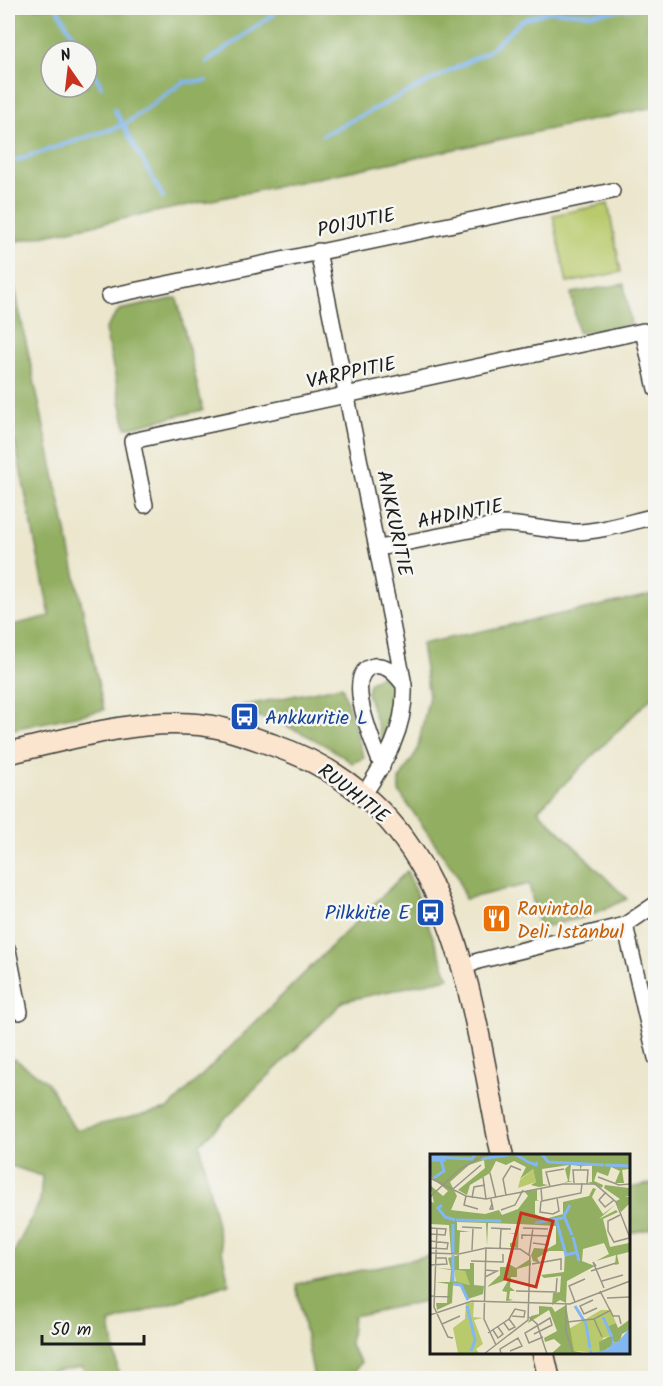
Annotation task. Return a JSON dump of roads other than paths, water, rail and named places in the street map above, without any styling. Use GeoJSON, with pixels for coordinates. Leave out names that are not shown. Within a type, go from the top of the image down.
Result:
{"type":"FeatureCollection","features":[{"type":"Feature","properties":{"kind":"street","name":"POIJUTIE"},"geometry":{"type":"LineString","coordinates":[[109,296],[612,191]]}},
{"type":"Feature","properties":{"kind":"street","name":"ANKKURITIE"},"geometry":{"type":"LineString","coordinates":[[318,251],[379,548],[404,685],[403,717],[398,736],[363,796]]}},
{"type":"Feature","properties":{"kind":"street","name":"VARPPITIE"},"geometry":{"type":"LineString","coordinates":[[145,506],[132,441],[643,331],[656,389]]}},
{"type":"Feature","properties":{"kind":"street","name":"AHDINTIE"},"geometry":{"type":"LineString","coordinates":[[379,548],[500,524],[520,524],[573,532],[656,516]]}},
{"type":"Feature","properties":{"kind":"street"},"geometry":{"type":"LineString","coordinates":[[382,767],[363,711],[359,682],[364,671],[375,666],[386,668],[396,674],[404,685]]}},
{"type":"Feature","properties":{"kind":"street","name":"RUUHITIE"},"geometry":{"type":"LineString","coordinates":[[8,753],[150,724],[190,723],[230,729],[297,753],[333,772],[363,796],[389,819],[411,846],[429,876],[444,910],[463,968],[502,1154]]}},
{"type":"Feature","properties":{"kind":"street"},"geometry":{"type":"LineString","coordinates":[[463,968],[478,962],[626,925],[656,904]]}},
{"type":"Feature","properties":{"kind":"street"},"geometry":{"type":"LineString","coordinates":[[626,925],[656,1058]]}},
{"type":"Feature","properties":{"kind":"street"},"geometry":{"type":"LineString","coordinates":[[8,950],[20,1012]]}},
{"type":"Feature","properties":{"kind":"street"},"geometry":{"type":"LineString","coordinates":[[543,1353],[549,1378]]}},
{"type":"Feature","properties":{"kind":"waterway"},"geometry":{"type":"LineString","coordinates":[[57,8],[75,39]]}},
{"type":"Feature","properties":{"kind":"waterway"},"geometry":{"type":"LineString","coordinates":[[207,62],[282,8]]}},
{"type":"Feature","properties":{"kind":"waterway"},"geometry":{"type":"LineString","coordinates":[[323,135],[489,51],[522,20],[550,11],[589,14],[637,8]]}},
{"type":"Feature","properties":{"kind":"waterway"},"geometry":{"type":"LineString","coordinates":[[8,163],[124,125],[183,82],[206,81]]}},
{"type":"Feature","properties":{"kind":"waterway"},"geometry":{"type":"LineString","coordinates":[[99,82],[101,86]]}},
{"type":"Feature","properties":{"kind":"waterway"},"geometry":{"type":"LineString","coordinates":[[114,109],[163,197]]}},
{"type":"Feature","properties":{"kind":"place","name":"Ankkuritie L"},"geometry":{"type":"Point","coordinates":[244,717]}},
{"type":"Feature","properties":{"kind":"place","name":"Pilkkitie E"},"geometry":{"type":"Point","coordinates":[431,912]}},
{"type":"Feature","properties":{"kind":"place","name":"Ravintola Deli Istanbul"},"geometry":{"type":"Point","coordinates":[496,919]}}]}
